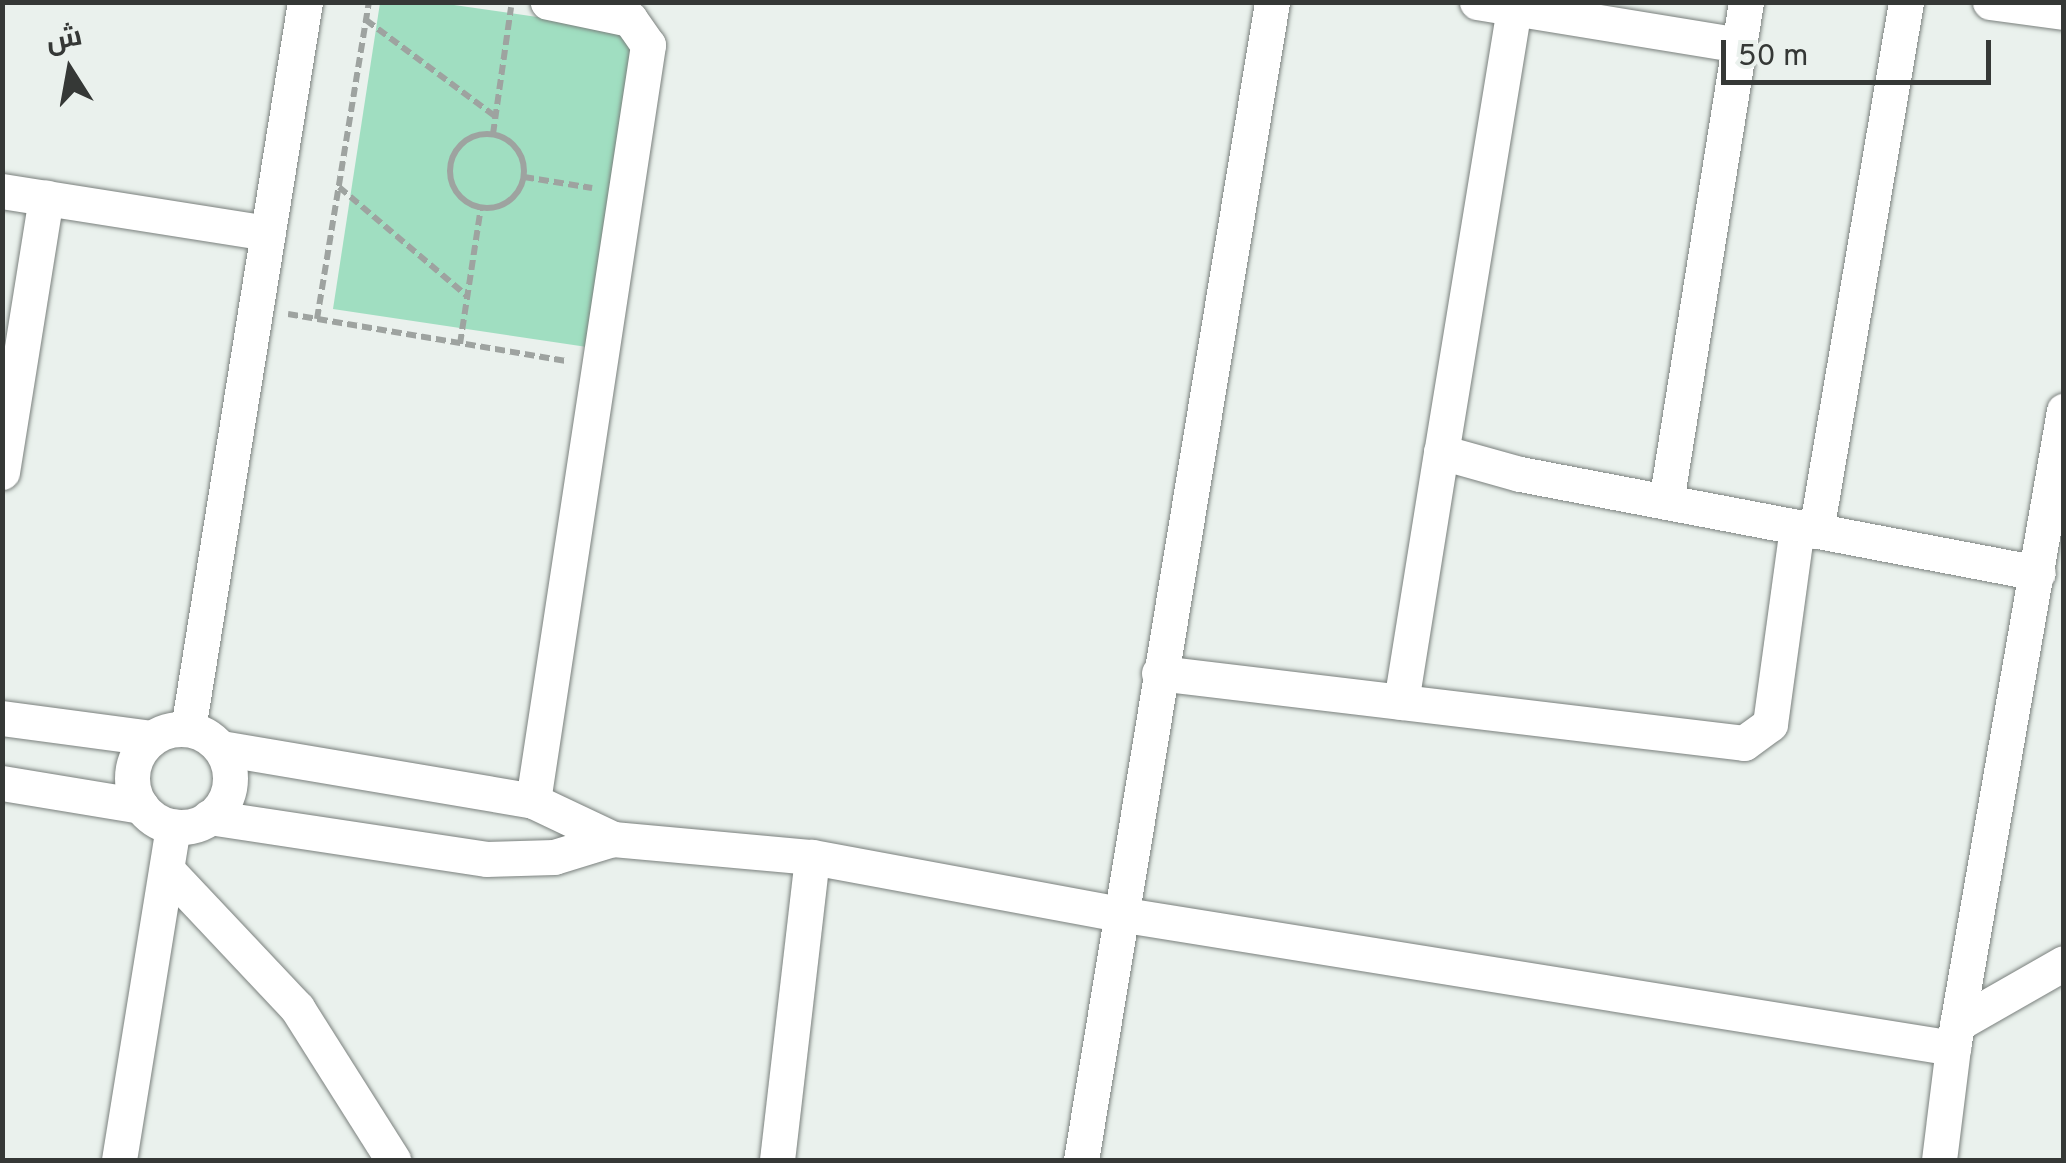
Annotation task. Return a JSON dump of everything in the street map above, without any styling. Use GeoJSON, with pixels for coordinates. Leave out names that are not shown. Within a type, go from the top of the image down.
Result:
{"type":"FeatureCollection","features":[{"type":"Feature","properties":{"kind":"street"},"geometry":{"type":"LineString","coordinates":[[188,729],[305,2]]}},
{"type":"Feature","properties":{"kind":"street"},"geometry":{"type":"LineString","coordinates":[[533,802],[629,194],[648,45],[643,30],[630,19],[548,2]]}},
{"type":"Feature","properties":{"kind":"street"},"geometry":{"type":"LineString","coordinates":[[1081,1160],[1272,2]]}},
{"type":"Feature","properties":{"kind":"street"},"geometry":{"type":"LineString","coordinates":[[1476,2],[1739,45]]}},
{"type":"Feature","properties":{"kind":"street"},"geometry":{"type":"LineString","coordinates":[[1666,502],[1746,2]]}},
{"type":"Feature","properties":{"kind":"street"},"geometry":{"type":"LineString","coordinates":[[1159,673],[1744,743],[1760,737],[1770,724],[1906,2]]}},
{"type":"Feature","properties":{"kind":"street"},"geometry":{"type":"LineString","coordinates":[[1990,2],[2064,12]]}},
{"type":"Feature","properties":{"kind":"street"},"geometry":{"type":"LineString","coordinates":[[1400,702],[1514,6]]}},
{"type":"Feature","properties":{"kind":"street"},"geometry":{"type":"LineString","coordinates":[[2,191],[268,233]]}},
{"type":"Feature","properties":{"kind":"street"},"geometry":{"type":"LineString","coordinates":[[2,472],[46,198]]}},
{"type":"Feature","properties":{"kind":"street"},"geometry":{"type":"LineString","coordinates":[[1939,1160],[1955,1036],[2038,573],[2057,495],[2064,411]]}},
{"type":"Feature","properties":{"kind":"street"},"geometry":{"type":"LineString","coordinates":[[1441,452],[1666,502],[2038,573]]}},
{"type":"Feature","properties":{"kind":"street"},"geometry":{"type":"LineString","coordinates":[[2,718],[152,738],[188,729],[220,748],[533,802],[614,839],[812,857],[1119,914],[1955,1036],[2064,963]]}},
{"type":"Feature","properties":{"kind":"street"},"geometry":{"type":"LineString","coordinates":[[141,806],[132,770],[152,738]]}},
{"type":"Feature","properties":{"kind":"street"},"geometry":{"type":"LineString","coordinates":[[209,817],[230,785],[220,748]]}},
{"type":"Feature","properties":{"kind":"street"},"geometry":{"type":"LineString","coordinates":[[2,783],[141,806],[173,826],[209,817],[486,859],[554,857],[614,839]]}},
{"type":"Feature","properties":{"kind":"street"},"geometry":{"type":"LineString","coordinates":[[119,1160],[173,826]]}},
{"type":"Feature","properties":{"kind":"street"},"geometry":{"type":"LineString","coordinates":[[777,1160],[812,857]]}},
{"type":"Feature","properties":{"kind":"street"},"geometry":{"type":"LineString","coordinates":[[167,870],[297,1008],[392,1160]]}},
{"type":"Feature","properties":{"kind":"path"},"geometry":{"type":"LineString","coordinates":[[317,318],[369,2]]}},
{"type":"Feature","properties":{"kind":"path"},"geometry":{"type":"LineString","coordinates":[[493,134],[512,2]]}},
{"type":"Feature","properties":{"kind":"path"},"geometry":{"type":"LineString","coordinates":[[366,20],[496,117]]}},
{"type":"Feature","properties":{"kind":"path"},"geometry":{"type":"LineString","coordinates":[[493,134],[517,150],[524,178],[508,201],[481,207],[457,192],[450,165],[466,141],[493,134]]}},
{"type":"Feature","properties":{"kind":"path"},"geometry":{"type":"LineString","coordinates":[[524,178],[629,194]]}},
{"type":"Feature","properties":{"kind":"path"},"geometry":{"type":"LineString","coordinates":[[339,187],[467,296]]}},
{"type":"Feature","properties":{"kind":"path"},"geometry":{"type":"LineString","coordinates":[[460,344],[481,207]]}},
{"type":"Feature","properties":{"kind":"path"},"geometry":{"type":"LineString","coordinates":[[256,308],[602,368]]}},
{"type":"Feature","properties":{"kind":"green space"},"geometry":{"type":"Polygon","coordinates":[[[380,3],[440,3],[634,31],[587,347],[333,309],[380,3]]]}}]}
